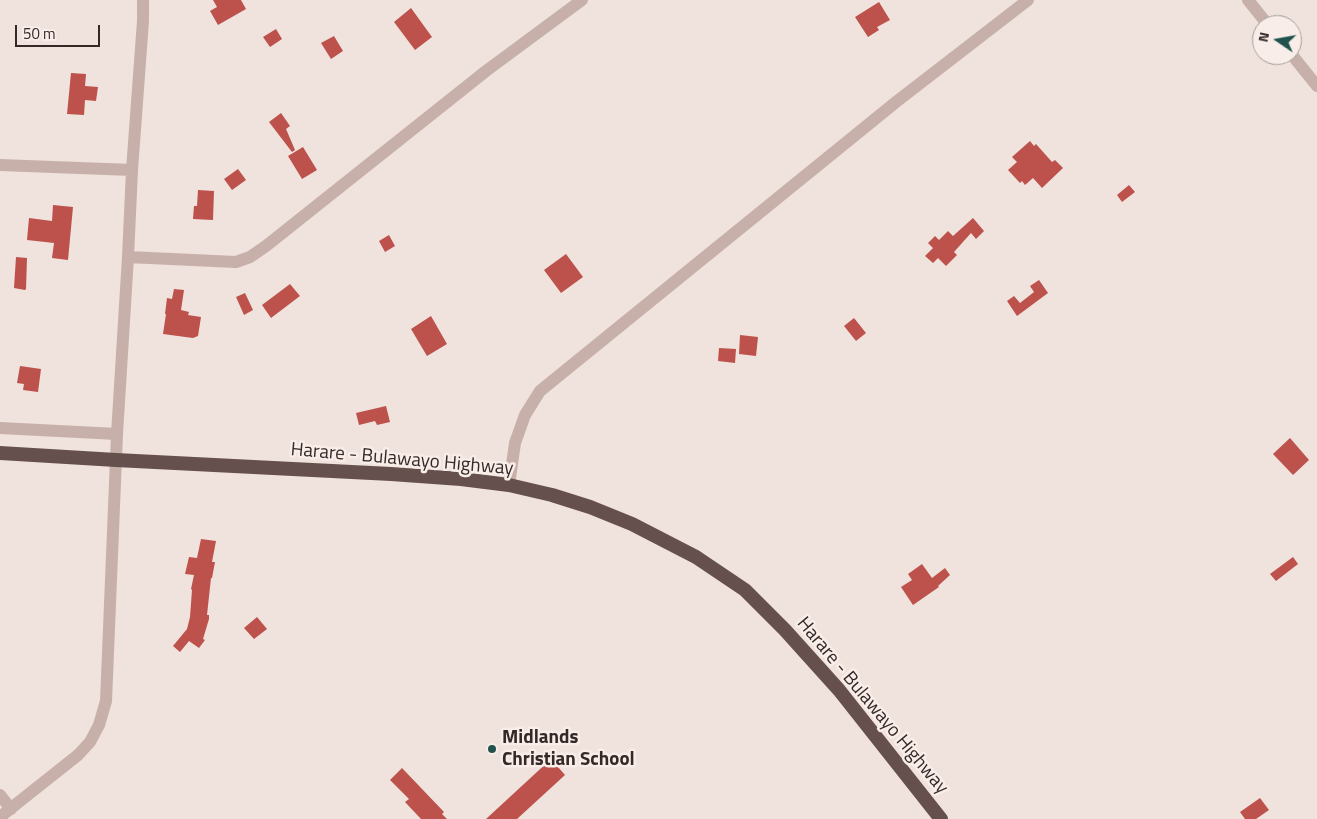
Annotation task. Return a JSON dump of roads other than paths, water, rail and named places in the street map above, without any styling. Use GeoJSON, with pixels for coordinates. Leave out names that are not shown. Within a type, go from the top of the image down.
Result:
{"type":"FeatureCollection","features":[{"type":"Feature","properties":{"kind":"highway","name":"Harare - Bulawayo Highway"},"geometry":{"type":"LineString","coordinates":[[0,453],[391,474],[461,480],[509,485],[590,507],[632,524],[696,556],[745,590],[785,630],[839,690],[941,819]]}},
{"type":"Feature","properties":{"kind":"street"},"geometry":{"type":"LineString","coordinates":[[0,817],[78,755],[90,742],[99,725],[106,701],[117,434],[143,0]]}},
{"type":"Feature","properties":{"kind":"street"},"geometry":{"type":"LineString","coordinates":[[128,257],[236,262],[250,257],[486,71],[582,0]]}},
{"type":"Feature","properties":{"kind":"street"},"geometry":{"type":"LineString","coordinates":[[509,485],[515,443],[525,415],[540,391],[896,102],[1028,0]]}},
{"type":"Feature","properties":{"kind":"street"},"geometry":{"type":"LineString","coordinates":[[1248,0],[1260,15]]}},
{"type":"Feature","properties":{"kind":"street"},"geometry":{"type":"LineString","coordinates":[[1300,65],[1317,86]]}},
{"type":"Feature","properties":{"kind":"street"},"geometry":{"type":"LineString","coordinates":[[0,165],[132,170]]}},
{"type":"Feature","properties":{"kind":"street"},"geometry":{"type":"LineString","coordinates":[[0,428],[117,434]]}},
{"type":"Feature","properties":{"kind":"street"},"geometry":{"type":"LineString","coordinates":[[0,795],[11,809]]}},
{"type":"Feature","properties":{"kind":"place","name":"Midlands Christian School"},"geometry":{"type":"Point","coordinates":[492,749]}}]}
